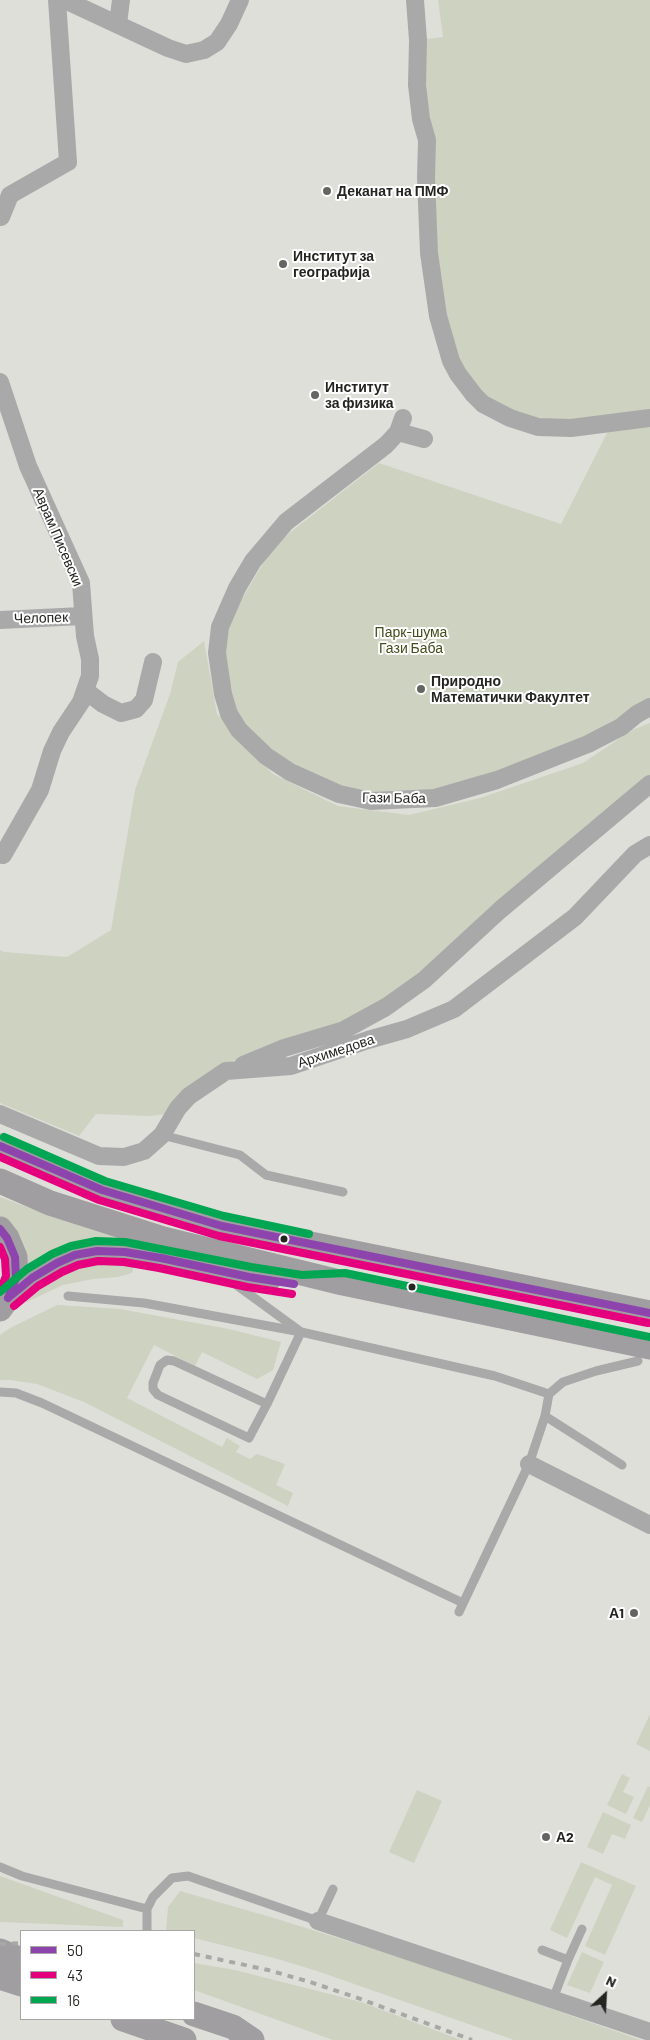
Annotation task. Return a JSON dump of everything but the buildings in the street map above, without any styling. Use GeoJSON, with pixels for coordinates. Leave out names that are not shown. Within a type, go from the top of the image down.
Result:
{"type":"FeatureCollection","features":[{"type":"Feature","properties":{"kind":"street"},"geometry":{"type":"LineString","coordinates":[[1,217],[10,195],[68,162],[57,0]]}},
{"type":"Feature","properties":{"kind":"street"},"geometry":{"type":"LineString","coordinates":[[65,0],[177,52],[192,54],[210,48],[217,42],[229,24],[240,0]]}},
{"type":"Feature","properties":{"kind":"street"},"geometry":{"type":"LineString","coordinates":[[118,24],[121,0]]}},
{"type":"Feature","properties":{"kind":"street"},"geometry":{"type":"LineString","coordinates":[[415,0],[418,40],[417,85],[421,119],[428,140],[426,178],[431,271],[438,316],[451,361],[458,374],[474,396],[483,404],[510,418],[538,427],[570,428],[650,418]]}},
{"type":"Feature","properties":{"kind":"street","name":"Аврам Писевски"},"geometry":{"type":"LineString","coordinates":[[0,382],[28,466],[81,583],[82,616],[90,658],[90,676],[86,691],[81,702],[60,732],[40,790],[3,855]]}},
{"type":"Feature","properties":{"kind":"street","name":"Гази Баба"},"geometry":{"type":"LineString","coordinates":[[424,439],[400,425],[386,445],[371,449],[286,522],[253,561],[225,613],[218,637],[218,673],[222,694],[229,714],[239,730],[252,744],[290,772],[339,794],[371,801],[435,798],[497,780],[579,748],[622,727],[637,714],[650,707]]}},
{"type":"Feature","properties":{"kind":"street","name":"Челопек"},"geometry":{"type":"LineString","coordinates":[[0,620],[82,616]]}},
{"type":"Feature","properties":{"kind":"street"},"geometry":{"type":"LineString","coordinates":[[86,691],[103,704],[121,713],[136,709],[144,700],[153,662]]}},
{"type":"Feature","properties":{"kind":"street"},"geometry":{"type":"LineString","coordinates":[[226,1071],[284,1048],[344,1030],[386,1007],[424,980],[500,910],[650,784]]}},
{"type":"Feature","properties":{"kind":"street","name":"Архимедова"},"geometry":{"type":"LineString","coordinates":[[0,1114],[99,1156],[124,1157],[144,1151],[162,1135],[178,1108],[189,1096],[226,1071],[291,1066],[407,1029],[454,1008],[575,917],[635,854],[650,845]]}},
{"type":"Feature","properties":{"kind":"street"},"geometry":{"type":"LineString","coordinates":[[0,1146],[102,1190],[222,1226],[650,1313]]}},
{"type":"Feature","properties":{"kind":"street"},"geometry":{"type":"LineString","coordinates":[[0,1181],[50,1204],[163,1239],[417,1298],[438,1310],[503,1332],[646,1357]]}},
{"type":"Feature","properties":{"kind":"street"},"geometry":{"type":"LineString","coordinates":[[0,1229],[7,1238],[15,1257],[16,1278],[4,1303]]}},
{"type":"Feature","properties":{"kind":"street"},"geometry":{"type":"LineString","coordinates":[[4,1303],[32,1278],[57,1263],[75,1255],[97,1251],[125,1252],[161,1258],[217,1271],[301,1285],[325,1285],[343,1282]]}},
{"type":"Feature","properties":{"kind":"street"},"geometry":{"type":"LineString","coordinates":[[529,1464],[650,1525]]}},
{"type":"Feature","properties":{"kind":"street"},"geometry":{"type":"LineString","coordinates":[[318,1920],[650,2032]]}},
{"type":"Feature","properties":{"kind":"street"},"geometry":{"type":"LineString","coordinates":[[0,1951],[20,1960]]}},
{"type":"Feature","properties":{"kind":"street"},"geometry":{"type":"LineString","coordinates":[[0,1977],[20,1984]]}},
{"type":"Feature","properties":{"kind":"street"},"geometry":{"type":"LineString","coordinates":[[195,2014],[233,2027],[252,2040]]}},
{"type":"Feature","properties":{"kind":"street"},"geometry":{"type":"LineString","coordinates":[[126,2020],[184,2040]]}},
{"type":"Feature","properties":{"kind":"lane"},"geometry":{"type":"LineString","coordinates":[[162,1135],[240,1155],[266,1175],[343,1192]]}},
{"type":"Feature","properties":{"kind":"lane"},"geometry":{"type":"LineString","coordinates":[[217,1271],[301,1332]]}},
{"type":"Feature","properties":{"kind":"lane"},"geometry":{"type":"LineString","coordinates":[[68,1296],[144,1303],[301,1332],[495,1376],[549,1394]]}},
{"type":"Feature","properties":{"kind":"lane"},"geometry":{"type":"LineString","coordinates":[[266,1404],[174,1361],[166,1360],[160,1365],[152,1383],[153,1389],[158,1395],[249,1438],[266,1404],[301,1332]]}},
{"type":"Feature","properties":{"kind":"lane"},"geometry":{"type":"LineString","coordinates":[[459,1612],[529,1464],[545,1416],[549,1394],[563,1382],[603,1368],[646,1357]]}},
{"type":"Feature","properties":{"kind":"lane"},"geometry":{"type":"LineString","coordinates":[[0,1392],[16,1393],[42,1403],[463,1603]]}},
{"type":"Feature","properties":{"kind":"lane"},"geometry":{"type":"LineString","coordinates":[[545,1416],[622,1465]]}},
{"type":"Feature","properties":{"kind":"lane"},"geometry":{"type":"LineString","coordinates":[[0,1867],[22,1876],[147,1909]]}},
{"type":"Feature","properties":{"kind":"lane"},"geometry":{"type":"LineString","coordinates":[[146,1927],[147,1909],[153,1897],[172,1878],[188,1876],[318,1920],[333,1889]]}},
{"type":"Feature","properties":{"kind":"lane"},"geometry":{"type":"LineString","coordinates":[[553,1999],[582,1929]]}},
{"type":"Feature","properties":{"kind":"lane"},"geometry":{"type":"LineString","coordinates":[[542,1950],[568,1960]]}},
{"type":"Feature","properties":{"kind":"green space","name":"Парк-шума Гази Баба"},"geometry":{"type":"Polygon","coordinates":[[[438,0],[650,0],[650,707],[497,780],[384,799],[299,775],[231,715],[223,675],[230,619],[274,545],[379,463],[561,524],[609,429],[551,428],[474,395],[438,316],[418,40],[443,37],[438,0]]]}},
{"type":"Feature","properties":{"kind":"green space"},"geometry":{"type":"Polygon","coordinates":[[[204,641],[217,714],[273,774],[338,806],[409,815],[480,798],[583,763],[632,730],[650,723],[650,777],[409,984],[367,1012],[274,1049],[229,1062],[167,1114],[150,1116],[96,1114],[79,1136],[0,1103],[0,950],[4,952],[67,957],[111,930],[135,790],[170,694],[178,662],[204,641]]]}},
{"type":"Feature","properties":{"kind":"green space"},"geometry":{"type":"Polygon","coordinates":[[[0,1197],[54,1217],[122,1238],[121,1241],[28,1267],[13,1227],[0,1216],[0,1197]]]}},
{"type":"Feature","properties":{"kind":"green space"},"geometry":{"type":"Polygon","coordinates":[[[135,1261],[132,1273],[118,1277],[93,1279],[63,1285],[27,1302],[23,1300],[38,1283],[73,1264],[135,1261]]]}},
{"type":"Feature","properties":{"kind":"green space"},"geometry":{"type":"Polygon","coordinates":[[[57,1305],[120,1309],[229,1329],[281,1342],[273,1370],[257,1379],[202,1352],[195,1366],[154,1345],[127,1398],[222,1447],[227,1438],[240,1446],[236,1452],[250,1459],[257,1454],[285,1464],[276,1485],[293,1493],[288,1506],[84,1402],[37,1384],[0,1380],[0,1335],[10,1328],[57,1305]]]}},
{"type":"Feature","properties":{"kind":"green space"},"geometry":{"type":"Polygon","coordinates":[[[650,1714],[650,1751],[636,1744],[650,1714]]]}},
{"type":"Feature","properties":{"kind":"green space"},"geometry":{"type":"Polygon","coordinates":[[[622,1774],[630,1778],[623,1792],[634,1797],[626,1814],[607,1805],[622,1774]]]}},
{"type":"Feature","properties":{"kind":"green space"},"geometry":{"type":"Polygon","coordinates":[[[648,1786],[650,1787],[650,1805],[642,1822],[633,1818],[648,1786]]]}},
{"type":"Feature","properties":{"kind":"green space"},"geometry":{"type":"Polygon","coordinates":[[[417,1790],[442,1801],[414,1863],[389,1852],[417,1790]]]}},
{"type":"Feature","properties":{"kind":"green space"},"geometry":{"type":"Polygon","coordinates":[[[603,1812],[631,1825],[625,1839],[612,1834],[603,1854],[587,1847],[603,1812]]]}},
{"type":"Feature","properties":{"kind":"green space"},"geometry":{"type":"Polygon","coordinates":[[[581,1862],[636,1886],[605,1955],[585,1946],[612,1885],[595,1877],[567,1938],[550,1930],[581,1862]]]}},
{"type":"Feature","properties":{"kind":"green space"},"geometry":{"type":"Polygon","coordinates":[[[0,1876],[123,1920],[123,1927],[0,1922],[0,1876]]]}},
{"type":"Feature","properties":{"kind":"green space"},"geometry":{"type":"Polygon","coordinates":[[[180,1891],[437,1969],[641,2040],[514,2040],[317,1971],[195,1938],[195,1930],[166,1930],[168,1907],[180,1891]]]}},
{"type":"Feature","properties":{"kind":"green space"},"geometry":{"type":"Polygon","coordinates":[[[582,1952],[604,1962],[590,1993],[567,1985],[582,1952]]]}},
{"type":"Feature","properties":{"kind":"green space"},"geometry":{"type":"Polygon","coordinates":[[[195,1963],[235,1970],[361,2002],[461,2040],[333,2040],[195,1990],[195,1963]]]}},
{"type":"Feature","properties":{"kind":"railway"},"geometry":{"type":"LineString","coordinates":[[0,1944],[20,1943]]}},
{"type":"Feature","properties":{"kind":"railway"},"geometry":{"type":"LineString","coordinates":[[195,1954],[268,1970],[310,1982],[472,2040]]}},
{"type":"Feature","properties":{"kind":"transit line","name":"16"},"geometry":{"type":"LineString","coordinates":[[4,1137],[105,1181],[224,1216],[309,1234]]}},
{"type":"Feature","properties":{"kind":"transit line","name":"50"},"geometry":{"type":"LineString","coordinates":[[0,1146],[102,1190],[222,1226],[650,1313]]}},
{"type":"Feature","properties":{"kind":"transit line","name":"43"},"geometry":{"type":"LineString","coordinates":[[0,1157],[99,1200],[219,1236],[648,1323]]}},
{"type":"Feature","properties":{"kind":"transit line","name":"50"},"geometry":{"type":"LineString","coordinates":[[0,1229],[7,1238],[15,1257],[16,1278],[8,1298]]}},
{"type":"Feature","properties":{"kind":"transit line","name":"16"},"geometry":{"type":"LineString","coordinates":[[0,1292],[27,1269],[52,1254],[71,1246],[96,1241],[125,1242],[302,1275],[345,1273],[650,1337]]}},
{"type":"Feature","properties":{"kind":"transit line","name":"43"},"geometry":{"type":"LineString","coordinates":[[0,1247],[5,1259],[6,1276],[0,1291]]}},
{"type":"Feature","properties":{"kind":"transit line","name":"50"},"geometry":{"type":"LineString","coordinates":[[8,1298],[32,1278],[57,1263],[75,1255],[97,1251],[125,1252],[161,1258],[249,1277],[294,1284]]}},
{"type":"Feature","properties":{"kind":"transit line","name":"43"},"geometry":{"type":"LineString","coordinates":[[14,1306],[38,1286],[62,1272],[78,1265],[98,1261],[124,1262],[247,1287],[292,1294]]}},
{"type":"Feature","properties":{"kind":"place","name":"Деканат на ПМФ"},"geometry":{"type":"Point","coordinates":[327,191]}},
{"type":"Feature","properties":{"kind":"place","name":"Институт за географија"},"geometry":{"type":"Point","coordinates":[283,264]}},
{"type":"Feature","properties":{"kind":"place","name":"Институт за физика"},"geometry":{"type":"Point","coordinates":[315,395]}},
{"type":"Feature","properties":{"kind":"place","name":"Природно Математички Факултет"},"geometry":{"type":"Point","coordinates":[421,689]}},
{"type":"Feature","properties":{"kind":"place","name":"А1"},"geometry":{"type":"Point","coordinates":[634,1613]}},
{"type":"Feature","properties":{"kind":"place","name":"А2"},"geometry":{"type":"Point","coordinates":[546,1837]}}]}
